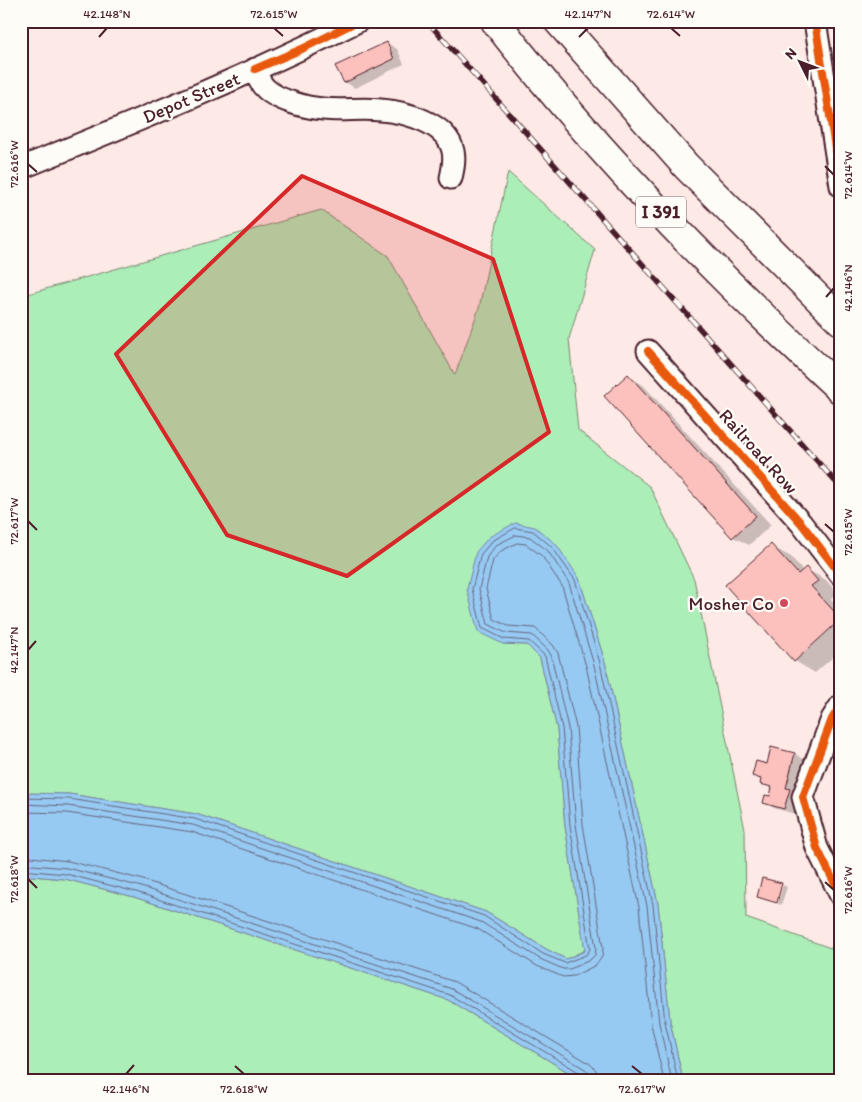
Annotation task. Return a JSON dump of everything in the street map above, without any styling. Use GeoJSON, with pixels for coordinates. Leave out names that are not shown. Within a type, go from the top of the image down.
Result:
{"type":"FeatureCollection","features":[{"type":"Feature","properties":{"kind":"highway","name":"I 391"},"geometry":{"type":"LineString","coordinates":[[495,21],[548,87],[631,181],[763,316],[841,390]]}},
{"type":"Feature","properties":{"kind":"highway","name":"I 391"},"geometry":{"type":"LineString","coordinates":[[558,21],[686,166],[841,320]]}},
{"type":"Feature","properties":{"kind":"street","name":"Depot Street"},"geometry":{"type":"LineString","coordinates":[[21,168],[302,49],[358,21]]}},
{"type":"Feature","properties":{"kind":"street"},"geometry":{"type":"LineString","coordinates":[[815,21],[841,186]]}},
{"type":"Feature","properties":{"kind":"street"},"geometry":{"type":"LineString","coordinates":[[255,69],[260,82],[266,90],[277,98],[322,109],[382,110],[421,119],[431,124],[448,140],[453,150],[454,164],[451,178]]}},
{"type":"Feature","properties":{"kind":"street","name":"Railroad Row"},"geometry":{"type":"LineString","coordinates":[[648,351],[801,523],[841,575]]}},
{"type":"Feature","properties":{"kind":"street"},"geometry":{"type":"LineString","coordinates":[[841,704],[832,719],[803,797],[817,848],[841,896]]}},
{"type":"Feature","properties":{"kind":"highlighted area"},"geometry":{"type":"Polygon","coordinates":[[[302,176],[493,259],[549,432],[347,576],[227,535],[116,354],[302,176]]]}},
{"type":"Feature","properties":{"kind":"green space"},"geometry":{"type":"Polygon","coordinates":[[[508,172],[595,250],[569,339],[578,430],[650,487],[694,579],[745,830],[746,918],[841,953],[841,1081],[683,1081],[670,1021],[658,904],[605,662],[579,578],[503,644],[527,645],[540,658],[557,729],[565,826],[585,950],[566,959],[546,949],[486,912],[196,814],[69,794],[21,793],[21,296],[321,210],[388,256],[455,375],[479,308],[508,172]]]}},
{"type":"Feature","properties":{"kind":"green space"},"geometry":{"type":"Polygon","coordinates":[[[21,875],[65,879],[134,897],[448,1000],[583,1081],[21,1081],[21,875]]]}},
{"type":"Feature","properties":{"kind":"water"},"geometry":{"type":"Polygon","coordinates":[[[515,523],[535,527],[556,544],[579,578],[605,662],[658,904],[670,1021],[683,1081],[583,1081],[448,1000],[134,897],[65,879],[21,875],[21,793],[69,794],[196,814],[486,912],[546,949],[566,959],[585,951],[565,826],[557,729],[540,658],[527,645],[503,644],[478,632],[467,589],[476,552],[489,537],[515,523]]]}},
{"type":"Feature","properties":{"kind":"building"},"geometry":{"type":"Polygon","coordinates":[[[835,21],[841,21],[841,52],[835,21]]]}},
{"type":"Feature","properties":{"kind":"building"},"geometry":{"type":"Polygon","coordinates":[[[387,42],[394,59],[344,83],[335,66],[387,42]]]}},
{"type":"Feature","properties":{"kind":"building"},"geometry":{"type":"Polygon","coordinates":[[[628,374],[756,516],[732,538],[604,396],[628,374]]]}},
{"type":"Feature","properties":{"kind":"building","name":"Mosher Co"},"geometry":{"type":"Polygon","coordinates":[[[771,544],[798,574],[806,567],[818,581],[811,586],[841,619],[794,662],[725,585],[771,544]]]}},
{"type":"Feature","properties":{"kind":"building"},"geometry":{"type":"Polygon","coordinates":[[[771,747],[795,753],[786,788],[790,789],[784,809],[763,803],[765,795],[770,796],[772,787],[760,784],[761,779],[752,776],[756,761],[767,764],[771,747]]]}},
{"type":"Feature","properties":{"kind":"building"},"geometry":{"type":"Polygon","coordinates":[[[762,878],[782,883],[777,903],[757,897],[762,878]]]}},
{"type":"Feature","properties":{"kind":"railway"},"geometry":{"type":"LineString","coordinates":[[427,21],[841,488]]}},
{"type":"Feature","properties":{"kind":"cycle path"},"geometry":{"type":"LineString","coordinates":[[255,69],[302,49],[358,21]]}},
{"type":"Feature","properties":{"kind":"cycle path"},"geometry":{"type":"LineString","coordinates":[[815,21],[841,186]]}},
{"type":"Feature","properties":{"kind":"cycle path"},"geometry":{"type":"LineString","coordinates":[[648,351],[801,523],[841,575]]}},
{"type":"Feature","properties":{"kind":"cycle path"},"geometry":{"type":"LineString","coordinates":[[841,705],[832,719],[803,797],[817,848],[841,896]]}},
{"type":"Feature","properties":{"kind":"place","name":"Mosher Co"},"geometry":{"type":"Point","coordinates":[784,603]}}]}
